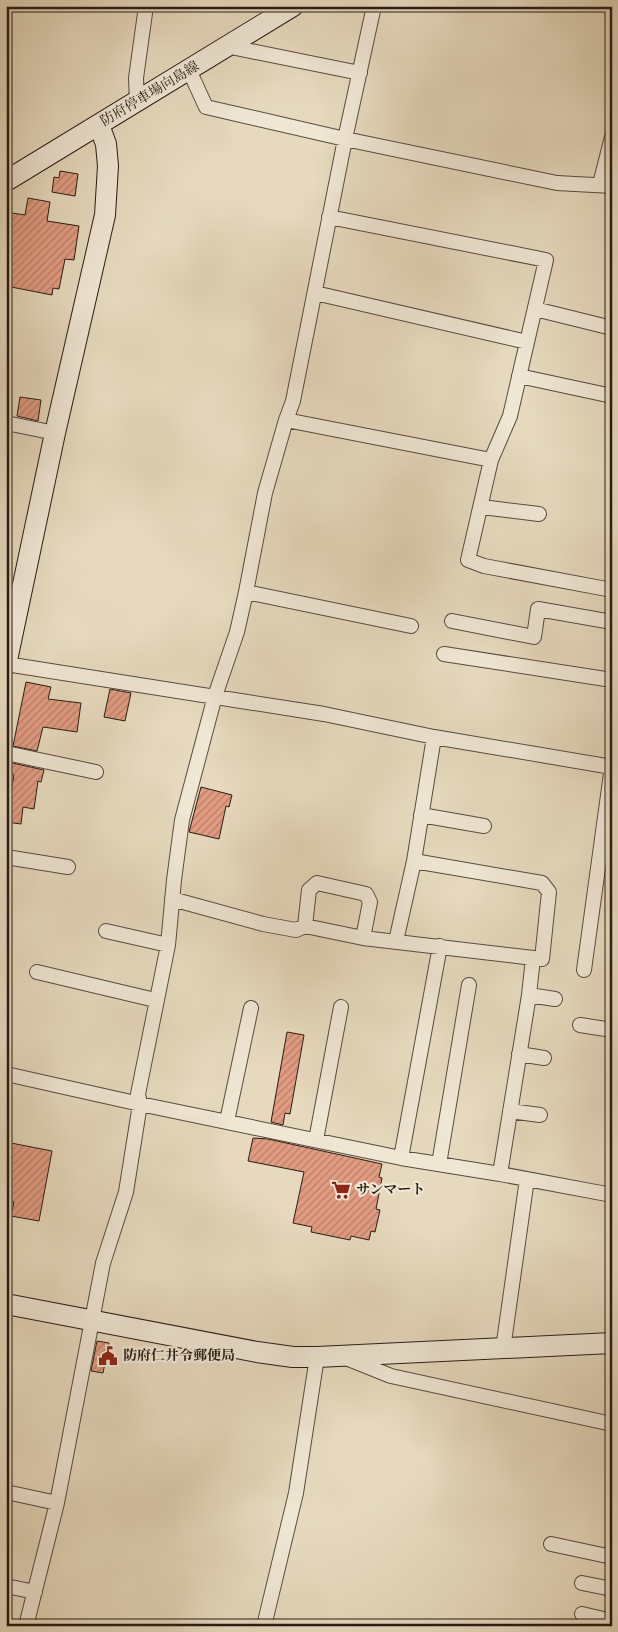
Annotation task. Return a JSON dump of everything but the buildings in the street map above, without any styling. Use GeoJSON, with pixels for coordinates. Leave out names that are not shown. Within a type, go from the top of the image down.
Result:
{"type":"FeatureCollection","features":[{"type":"Feature","properties":{"kind":"street"},"geometry":{"type":"LineString","coordinates":[[137,102],[136,78],[146,6]]}},
{"type":"Feature","properties":{"kind":"street","name":"防府停車場向島線"},"geometry":{"type":"LineString","coordinates":[[6,181],[293,6]]}},
{"type":"Feature","properties":{"kind":"street"},"geometry":{"type":"LineString","coordinates":[[26,1626],[58,1503],[103,1262],[126,1192],[140,1104],[138,1094],[155,1000],[168,945],[182,820],[215,696],[237,632],[265,493],[293,401],[329,217],[374,6]]}},
{"type":"Feature","properties":{"kind":"street"},"geometry":{"type":"LineString","coordinates":[[226,46],[360,73]]}},
{"type":"Feature","properties":{"kind":"street"},"geometry":{"type":"LineString","coordinates":[[189,70],[206,107],[345,139],[557,183],[606,185],[612,137]]}},
{"type":"Feature","properties":{"kind":"street"},"geometry":{"type":"LineString","coordinates":[[99,125],[106,144],[108,166],[105,215],[55,433],[6,664],[324,714],[434,737],[612,766],[584,970]]}},
{"type":"Feature","properties":{"kind":"street"},"geometry":{"type":"LineString","coordinates":[[329,217],[546,260],[510,416],[491,460],[482,507],[468,560],[484,566],[612,590]]}},
{"type":"Feature","properties":{"kind":"street"},"geometry":{"type":"LineString","coordinates":[[314,293],[527,342]]}},
{"type":"Feature","properties":{"kind":"street"},"geometry":{"type":"LineString","coordinates":[[535,309],[612,328]]}},
{"type":"Feature","properties":{"kind":"street"},"geometry":{"type":"LineString","coordinates":[[520,376],[612,396]]}},
{"type":"Feature","properties":{"kind":"street"},"geometry":{"type":"LineString","coordinates":[[286,420],[491,460]]}},
{"type":"Feature","properties":{"kind":"street"},"geometry":{"type":"LineString","coordinates":[[6,424],[55,433]]}},
{"type":"Feature","properties":{"kind":"street"},"geometry":{"type":"LineString","coordinates":[[482,507],[539,514]]}},
{"type":"Feature","properties":{"kind":"street"},"geometry":{"type":"LineString","coordinates":[[246,592],[411,626]]}},
{"type":"Feature","properties":{"kind":"street"},"geometry":{"type":"LineString","coordinates":[[452,621],[534,637],[538,609],[612,622]]}},
{"type":"Feature","properties":{"kind":"street"},"geometry":{"type":"LineString","coordinates":[[444,654],[612,680]]}},
{"type":"Feature","properties":{"kind":"street"},"geometry":{"type":"LineString","coordinates":[[396,941],[414,861],[434,737]]}},
{"type":"Feature","properties":{"kind":"street"},"geometry":{"type":"LineString","coordinates":[[6,753],[96,772]]}},
{"type":"Feature","properties":{"kind":"street"},"geometry":{"type":"LineString","coordinates":[[421,815],[484,826]]}},
{"type":"Feature","properties":{"kind":"street"},"geometry":{"type":"LineString","coordinates":[[6,857],[68,867]]}},
{"type":"Feature","properties":{"kind":"street"},"geometry":{"type":"LineString","coordinates":[[172,899],[263,924],[296,930],[305,926],[364,938],[542,959],[549,892],[542,883],[414,861]]}},
{"type":"Feature","properties":{"kind":"street"},"geometry":{"type":"LineString","coordinates":[[305,926],[309,890],[317,883],[366,894],[370,902],[364,938]]}},
{"type":"Feature","properties":{"kind":"street"},"geometry":{"type":"LineString","coordinates":[[106,931],[168,945]]}},
{"type":"Feature","properties":{"kind":"street"},"geometry":{"type":"LineString","coordinates":[[401,1158],[440,946]]}},
{"type":"Feature","properties":{"kind":"street"},"geometry":{"type":"LineString","coordinates":[[500,1174],[529,995],[533,958]]}},
{"type":"Feature","properties":{"kind":"street"},"geometry":{"type":"LineString","coordinates":[[37,972],[155,1000]]}},
{"type":"Feature","properties":{"kind":"street"},"geometry":{"type":"LineString","coordinates":[[439,1164],[469,985]]}},
{"type":"Feature","properties":{"kind":"street"},"geometry":{"type":"LineString","coordinates":[[529,995],[555,999]]}},
{"type":"Feature","properties":{"kind":"street"},"geometry":{"type":"LineString","coordinates":[[316,1140],[342,1007]]}},
{"type":"Feature","properties":{"kind":"street"},"geometry":{"type":"LineString","coordinates":[[227,1121],[251,1008]]}},
{"type":"Feature","properties":{"kind":"street"},"geometry":{"type":"LineString","coordinates":[[580,1025],[612,1030]]}},
{"type":"Feature","properties":{"kind":"street"},"geometry":{"type":"LineString","coordinates":[[519,1054],[544,1058]]}},
{"type":"Feature","properties":{"kind":"street"},"geometry":{"type":"LineString","coordinates":[[6,1074],[401,1158],[612,1195]]}},
{"type":"Feature","properties":{"kind":"street"},"geometry":{"type":"LineString","coordinates":[[510,1111],[540,1116]]}},
{"type":"Feature","properties":{"kind":"street"},"geometry":{"type":"LineString","coordinates":[[503,1349],[527,1179]]}},
{"type":"Feature","properties":{"kind":"street"},"geometry":{"type":"LineString","coordinates":[[6,1304],[257,1352],[293,1357],[612,1343]]}},
{"type":"Feature","properties":{"kind":"street"},"geometry":{"type":"LineString","coordinates":[[343,1356],[391,1376],[612,1424]]}},
{"type":"Feature","properties":{"kind":"street"},"geometry":{"type":"LineString","coordinates":[[264,1626],[296,1493],[317,1357]]}},
{"type":"Feature","properties":{"kind":"street"},"geometry":{"type":"LineString","coordinates":[[6,1492],[58,1503]]}},
{"type":"Feature","properties":{"kind":"street"},"geometry":{"type":"LineString","coordinates":[[551,1544],[612,1557]]}},
{"type":"Feature","properties":{"kind":"street"},"geometry":{"type":"LineString","coordinates":[[582,1583],[612,1589]]}},
{"type":"Feature","properties":{"kind":"street"},"geometry":{"type":"LineString","coordinates":[[6,1586],[35,1592]]}},
{"type":"Feature","properties":{"kind":"street"},"geometry":{"type":"LineString","coordinates":[[582,1614],[612,1621]]}},
{"type":"Feature","properties":{"kind":"place","name":"サンマート"},"geometry":{"type":"Point","coordinates":[341,1190]}},
{"type":"Feature","properties":{"kind":"place","name":"防府仁井令郵便局"},"geometry":{"type":"Point","coordinates":[108,1356]}}]}
